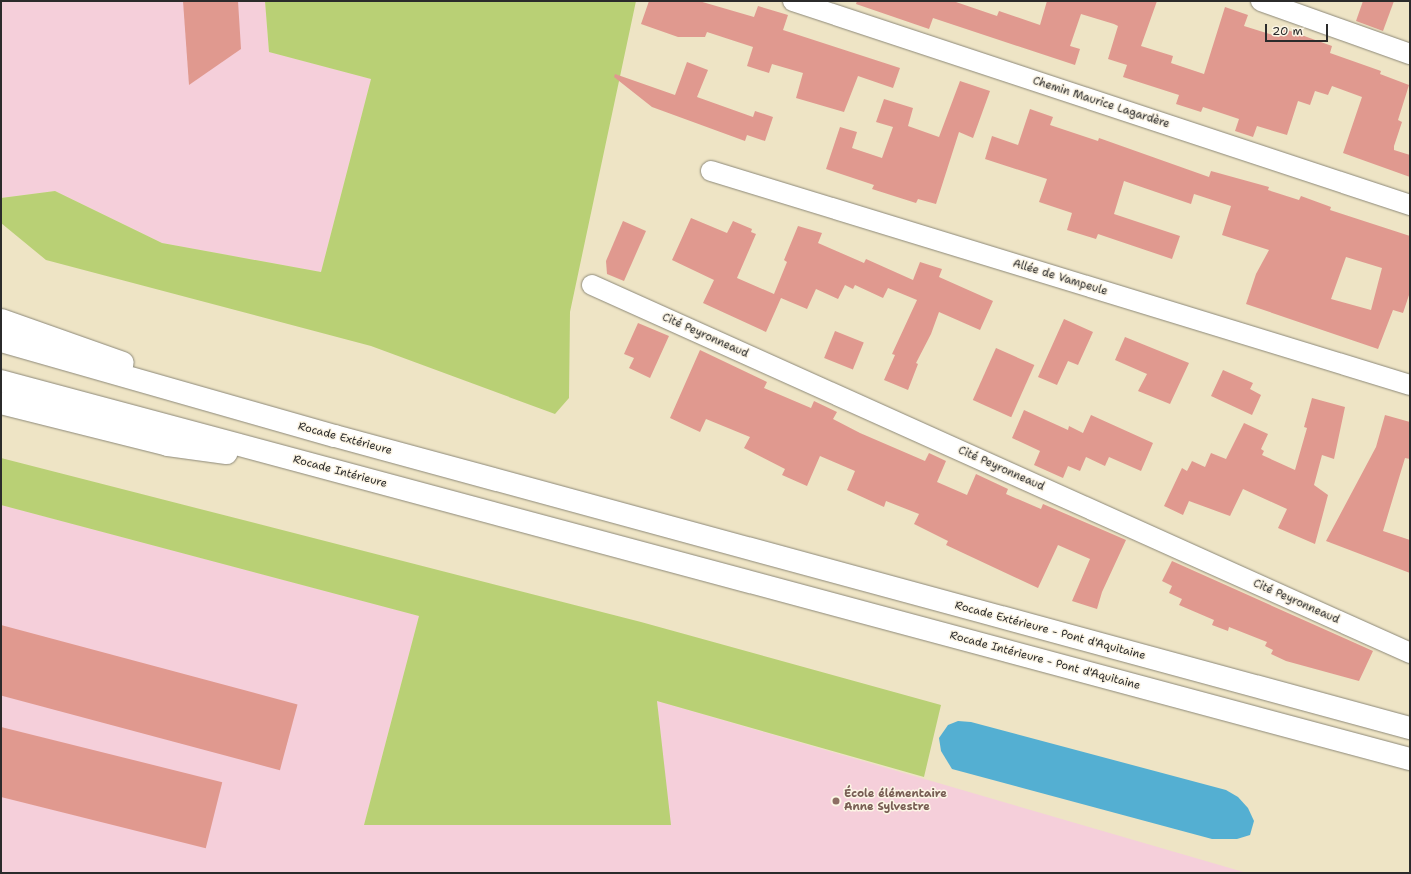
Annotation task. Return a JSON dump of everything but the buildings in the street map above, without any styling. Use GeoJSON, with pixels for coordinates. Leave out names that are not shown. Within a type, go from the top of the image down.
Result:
{"type":"FeatureCollection","features":[{"type":"Feature","properties":{"kind":"highway"},"geometry":{"type":"LineString","coordinates":[[1,320],[319,432]]}},
{"type":"Feature","properties":{"kind":"highway","name":"Rocade Extérieure"},"geometry":{"type":"LineString","coordinates":[[1,341],[319,432],[690,534]]}},
{"type":"Feature","properties":{"kind":"highway","name":"Rocade Intérieure"},"geometry":{"type":"LineString","coordinates":[[1,381],[680,563]]}},
{"type":"Feature","properties":{"kind":"highway"},"geometry":{"type":"LineString","coordinates":[[1,403],[168,445],[319,467]]}},
{"type":"Feature","properties":{"kind":"highway","name":"Rocade Extérieure - Pont d'Aquitaine"},"geometry":{"type":"LineString","coordinates":[[690,534],[1410,728]]}},
{"type":"Feature","properties":{"kind":"highway","name":"Rocade Intérieure - Pont d'Aquitaine"},"geometry":{"type":"LineString","coordinates":[[680,563],[1410,759]]}},
{"type":"Feature","properties":{"kind":"street","name":"Chemin Maurice Lagardère"},"geometry":{"type":"LineString","coordinates":[[793,1],[1410,205]]}},
{"type":"Feature","properties":{"kind":"street"},"geometry":{"type":"LineString","coordinates":[[1261,1],[1410,54]]}},
{"type":"Feature","properties":{"kind":"street","name":"Allée de Vampeule"},"geometry":{"type":"LineString","coordinates":[[711,171],[1410,385]]}},
{"type":"Feature","properties":{"kind":"street","name":"Cité Peyronneaud"},"geometry":{"type":"LineString","coordinates":[[592,285],[1410,653]]}},
{"type":"Feature","properties":{"kind":"shaded area"},"geometry":{"type":"Polygon","coordinates":[[[1,1],[265,1],[269,52],[371,79],[321,272],[162,243],[55,191],[1,198],[1,1]]]}},
{"type":"Feature","properties":{"kind":"shaded area"},"geometry":{"type":"Polygon","coordinates":[[[1,505],[419,616],[364,825],[670,825],[657,701],[1247,873],[1,873],[1,505]]]}},
{"type":"Feature","properties":{"kind":"green space"},"geometry":{"type":"Polygon","coordinates":[[[265,1],[636,1],[570,312],[569,398],[555,414],[371,346],[46,260],[1,223],[1,198],[55,191],[162,243],[321,272],[371,79],[269,52],[265,1]]]}},
{"type":"Feature","properties":{"kind":"green space"},"geometry":{"type":"Polygon","coordinates":[[[1,458],[641,622],[941,705],[924,777],[657,701],[671,825],[364,825],[419,616],[1,505],[1,458]]]}},
{"type":"Feature","properties":{"kind":"water"},"geometry":{"type":"Polygon","coordinates":[[[958,721],[971,722],[1226,790],[1238,797],[1248,808],[1254,821],[1250,835],[1237,839],[1212,839],[952,769],[941,751],[939,738],[948,725],[958,721]]]}},
{"type":"Feature","properties":{"kind":"place","name":"École élémentaire Anne Sylvestre"},"geometry":{"type":"Point","coordinates":[836,801]}}]}
